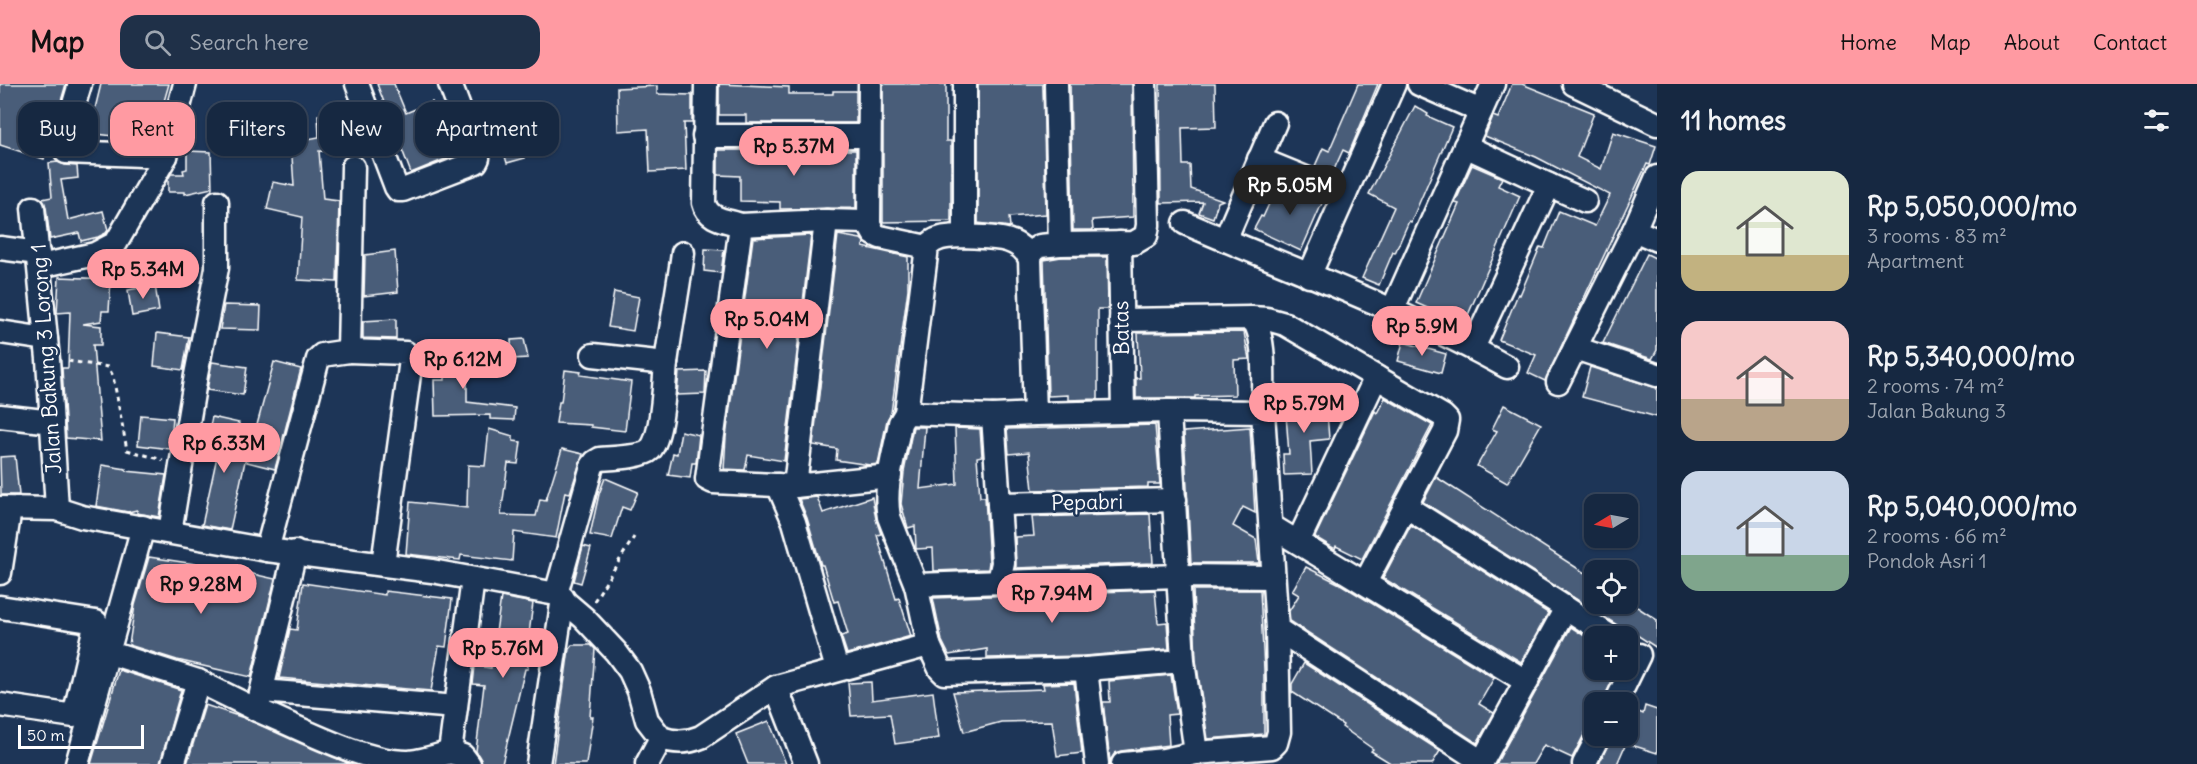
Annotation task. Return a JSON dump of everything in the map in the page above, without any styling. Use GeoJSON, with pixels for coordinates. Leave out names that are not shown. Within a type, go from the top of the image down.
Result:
{"type":"FeatureCollection","features":[{"type":"Feature","properties":{"kind":"street"},"geometry":{"type":"LineString","coordinates":[[80,84],[63,141],[66,152],[110,154]]}},
{"type":"Feature","properties":{"kind":"street"},"geometry":{"type":"LineString","coordinates":[[180,102],[185,84]]}},
{"type":"Feature","properties":{"kind":"street"},"geometry":{"type":"LineString","coordinates":[[357,84],[398,190],[423,183],[476,162],[478,158],[450,84]]}},
{"type":"Feature","properties":{"kind":"street"},"geometry":{"type":"LineString","coordinates":[[706,84],[703,183],[706,211],[711,216],[741,225],[826,221],[864,222],[869,225]]}},
{"type":"Feature","properties":{"kind":"street"},"geometry":{"type":"LineString","coordinates":[[870,84],[869,225],[874,234],[880,237],[927,247]]}},
{"type":"Feature","properties":{"kind":"street"},"geometry":{"type":"LineString","coordinates":[[965,84],[965,236]]}},
{"type":"Feature","properties":{"kind":"street"},"geometry":{"type":"LineString","coordinates":[[1056,84],[1060,244]]}},
{"type":"Feature","properties":{"kind":"street"},"geometry":{"type":"LineString","coordinates":[[1035,414],[1030,259],[1032,251],[1036,248],[1060,244],[1134,243],[1146,236],[1148,230],[1145,84]]}},
{"type":"Feature","properties":{"kind":"street"},"geometry":{"type":"LineString","coordinates":[[1309,276],[1394,84]]}},
{"type":"Feature","properties":{"kind":"street"},"geometry":{"type":"LineString","coordinates":[[1419,84],[1481,111]]}},
{"type":"Feature","properties":{"kind":"street"},"geometry":{"type":"LineString","coordinates":[[1392,310],[1493,84]]}},
{"type":"Feature","properties":{"kind":"street"},"geometry":{"type":"LineString","coordinates":[[1574,84],[1657,124]]}},
{"type":"Feature","properties":{"kind":"street"},"geometry":{"type":"LineString","coordinates":[[1225,240],[1275,123]]}},
{"type":"Feature","properties":{"kind":"street"},"geometry":{"type":"LineString","coordinates":[[704,136],[869,136]]}},
{"type":"Feature","properties":{"kind":"street"},"geometry":{"type":"LineString","coordinates":[[1465,146],[1585,201]]}},
{"type":"Feature","properties":{"kind":"street"},"geometry":{"type":"LineString","coordinates":[[0,248],[39,260],[95,254],[116,243],[166,156]]}},
{"type":"Feature","properties":{"kind":"street"},"geometry":{"type":"LineString","coordinates":[[1260,159],[1345,194]]}},
{"type":"Feature","properties":{"kind":"street"},"geometry":{"type":"LineString","coordinates":[[348,351],[353,167]]}},
{"type":"Feature","properties":{"kind":"street"},"geometry":{"type":"LineString","coordinates":[[1558,382],[1634,230],[1657,177]]}},
{"type":"Feature","properties":{"kind":"street"},"geometry":{"type":"LineString","coordinates":[[1473,348],[1549,185]]}},
{"type":"Feature","properties":{"kind":"street"},"geometry":{"type":"LineString","coordinates":[[170,532],[217,268],[217,202]]}},
{"type":"Feature","properties":{"kind":"street","name":"Jalan Bakung 3 Lorong 1"},"geometry":{"type":"LineString","coordinates":[[33,208],[47,349],[57,509]]}},
{"type":"Feature","properties":{"kind":"street"},"geometry":{"type":"LineString","coordinates":[[826,221],[787,485],[794,522],[837,669]]}},
{"type":"Feature","properties":{"kind":"street"},"geometry":{"type":"LineString","coordinates":[[1185,223],[1392,310],[1473,348],[1507,367]]}},
{"type":"Feature","properties":{"kind":"street"},"geometry":{"type":"LineString","coordinates":[[741,225],[708,479],[713,482],[787,485],[890,476]]}},
{"type":"Feature","properties":{"kind":"street"},"geometry":{"type":"LineString","coordinates":[[1634,230],[1657,240]]}},
{"type":"Feature","properties":{"kind":"street"},"geometry":{"type":"LineString","coordinates":[[1030,259],[1026,250],[1014,242],[965,236],[940,238],[927,247],[906,413],[900,423],[887,505],[889,517],[916,585],[929,645],[944,673],[1086,669],[1183,661]]}},
{"type":"Feature","properties":{"kind":"street","name":"Batas"},"geometry":{"type":"LineString","coordinates":[[1120,243],[1122,412]]}},
{"type":"Feature","properties":{"kind":"street"},"geometry":{"type":"LineString","coordinates":[[538,764],[559,596],[592,466],[600,459],[643,454],[650,450],[654,443],[660,425],[666,363],[683,253]]}},
{"type":"Feature","properties":{"kind":"street"},"geometry":{"type":"LineString","coordinates":[[1121,320],[1251,318],[1285,324],[1447,420],[1445,431],[1365,583]]}},
{"type":"Feature","properties":{"kind":"street"},"geometry":{"type":"LineString","coordinates":[[1123,764],[1164,760],[1196,753],[1272,747],[1280,732],[1277,629],[1263,412],[1261,338],[1256,322],[1251,318]]}},
{"type":"Feature","properties":{"kind":"street"},"geometry":{"type":"LineString","coordinates":[[0,332],[47,349]]}},
{"type":"Feature","properties":{"kind":"street"},"geometry":{"type":"LineString","coordinates":[[1575,348],[1657,375]]}},
{"type":"Feature","properties":{"kind":"street"},"geometry":{"type":"LineString","coordinates":[[267,550],[318,359],[322,355],[348,351],[406,353],[411,360],[383,564]]}},
{"type":"Feature","properties":{"kind":"street"},"geometry":{"type":"LineString","coordinates":[[593,355],[666,363]]}},
{"type":"Feature","properties":{"kind":"street"},"geometry":{"type":"LineString","coordinates":[[1298,542],[1376,377]]}},
{"type":"Feature","properties":{"kind":"street"},"geometry":{"type":"LineString","coordinates":[[906,413],[993,416],[1169,411],[1263,412]]}},
{"type":"Feature","properties":{"kind":"street"},"geometry":{"type":"LineString","coordinates":[[1169,411],[1183,661],[1196,753]]}},
{"type":"Feature","properties":{"kind":"street"},"geometry":{"type":"LineString","coordinates":[[0,416],[52,422]]}},
{"type":"Feature","properties":{"kind":"street"},"geometry":{"type":"LineString","coordinates":[[993,416],[1003,563],[999,581]]}},
{"type":"Feature","properties":{"kind":"street","name":"Pepabri"},"geometry":{"type":"LineString","coordinates":[[999,504],[1175,500]]}},
{"type":"Feature","properties":{"kind":"street"},"geometry":{"type":"LineString","coordinates":[[1405,506],[1594,626]]}},
{"type":"Feature","properties":{"kind":"street"},"geometry":{"type":"LineString","coordinates":[[0,573],[5,508],[57,509],[82,517],[267,550],[383,564],[559,596],[584,618],[616,652],[630,671],[639,691],[647,720],[661,738],[680,742],[692,741],[701,737],[776,687],[929,645]]}},
{"type":"Feature","properties":{"kind":"street"},"geometry":{"type":"LineString","coordinates":[[1271,526],[1527,682]]}},
{"type":"Feature","properties":{"kind":"street"},"geometry":{"type":"LineString","coordinates":[[77,764],[110,653],[143,527]]}},
{"type":"Feature","properties":{"kind":"street"},"geometry":{"type":"LineString","coordinates":[[260,701],[295,552]]}},
{"type":"Feature","properties":{"kind":"street"},"geometry":{"type":"LineString","coordinates":[[916,585],[1178,576],[1273,578]]}},
{"type":"Feature","properties":{"kind":"street"},"geometry":{"type":"LineString","coordinates":[[110,653],[260,701],[359,759],[411,762],[459,758],[456,707],[473,579]]}},
{"type":"Feature","properties":{"kind":"street"},"geometry":{"type":"LineString","coordinates":[[0,607],[96,622],[74,716],[0,705]]}},
{"type":"Feature","properties":{"kind":"street"},"geometry":{"type":"LineString","coordinates":[[1277,629],[1482,763],[1566,608]]}},
{"type":"Feature","properties":{"kind":"street"},"geometry":{"type":"LineString","coordinates":[[1621,692],[1641,656]]}},
{"type":"Feature","properties":{"kind":"street"},"geometry":{"type":"LineString","coordinates":[[1086,669],[1097,764]]}},
{"type":"Feature","properties":{"kind":"street"},"geometry":{"type":"LineString","coordinates":[[173,764],[198,681]]}},
{"type":"Feature","properties":{"kind":"street"},"geometry":{"type":"LineString","coordinates":[[776,687],[806,764]]}},
{"type":"Feature","properties":{"kind":"street"},"geometry":{"type":"LineString","coordinates":[[260,701],[456,707]]}},
{"type":"Feature","properties":{"kind":"street"},"geometry":{"type":"LineString","coordinates":[[647,764],[661,738]]}},
{"type":"Feature","properties":{"kind":"street"},"geometry":{"type":"LineString","coordinates":[[1584,764],[1593,746]]}},
{"type":"Feature","properties":{"kind":"path"},"geometry":{"type":"LineString","coordinates":[[47,349],[108,367],[113,376],[127,450],[181,464]]}},
{"type":"Feature","properties":{"kind":"path"},"geometry":{"type":"LineString","coordinates":[[584,618],[634,537]]}},
{"type":"Feature","properties":{"kind":"building"},"geometry":{"type":"Polygon","coordinates":[[[0,84],[66,84],[61,102],[18,102],[18,151],[0,145],[0,84]]]}},
{"type":"Feature","properties":{"kind":"building"},"geometry":{"type":"Polygon","coordinates":[[[101,84],[169,84],[164,102],[110,102],[110,136],[98,134],[97,102],[101,84]]]}},
{"type":"Feature","properties":{"kind":"building"},"geometry":{"type":"Polygon","coordinates":[[[377,84],[394,84],[401,102],[384,102],[377,84]]]}},
{"type":"Feature","properties":{"kind":"building"},"geometry":{"type":"Polygon","coordinates":[[[719,84],[789,87],[789,94],[833,94],[833,91],[856,91],[856,123],[746,123],[746,115],[719,115],[719,84]]]}},
{"type":"Feature","properties":{"kind":"building"},"geometry":{"type":"Polygon","coordinates":[[[883,84],[946,84],[946,141],[951,141],[951,221],[883,222],[883,84]]]}},
{"type":"Feature","properties":{"kind":"building"},"geometry":{"type":"Polygon","coordinates":[[[978,84],[1043,84],[1046,214],[1009,217],[1010,227],[978,223],[978,84]]]}},
{"type":"Feature","properties":{"kind":"building"},"geometry":{"type":"Polygon","coordinates":[[[1070,84],[1132,84],[1133,217],[1092,220],[1093,230],[1073,230],[1070,84]]]}},
{"type":"Feature","properties":{"kind":"building"},"geometry":{"type":"Polygon","coordinates":[[[1160,84],[1215,84],[1216,127],[1182,128],[1183,165],[1190,165],[1191,189],[1223,200],[1218,202],[1213,218],[1199,213],[1203,202],[1161,203],[1160,84]]]}},
{"type":"Feature","properties":{"kind":"building"},"geometry":{"type":"Polygon","coordinates":[[[1358,84],[1378,84],[1349,153],[1343,150],[1332,174],[1315,166],[1323,148],[1329,151],[1358,84]]]}},
{"type":"Feature","properties":{"kind":"building"},"geometry":{"type":"Polygon","coordinates":[[[1512,84],[1522,84],[1594,113],[1577,157],[1601,169],[1613,132],[1656,146],[1650,165],[1647,164],[1545,381],[1528,373],[1536,355],[1499,340],[1518,294],[1520,295],[1540,247],[1544,248],[1559,211],[1595,226],[1610,195],[1536,157],[1485,136],[1493,116],[1498,118],[1512,84]]]}},
{"type":"Feature","properties":{"kind":"building"},"geometry":{"type":"Polygon","coordinates":[[[657,86],[657,94],[692,95],[692,123],[684,123],[686,170],[650,172],[648,129],[618,131],[617,88],[657,86]]]}},
{"type":"Feature","properties":{"kind":"building"},"geometry":{"type":"Polygon","coordinates":[[[403,106],[406,113],[415,109],[415,156],[453,156],[411,173],[403,152],[403,106]]]}},
{"type":"Feature","properties":{"kind":"building"},"geometry":{"type":"Polygon","coordinates":[[[1415,106],[1428,114],[1427,116],[1452,127],[1411,222],[1409,221],[1395,253],[1393,252],[1379,285],[1362,278],[1394,207],[1369,194],[1415,106]]]}},
{"type":"Feature","properties":{"kind":"building"},"geometry":{"type":"Polygon","coordinates":[[[319,137],[323,199],[339,201],[337,282],[298,280],[302,217],[267,209],[273,182],[294,186],[292,156],[307,156],[307,139],[319,137]]]}},
{"type":"Feature","properties":{"kind":"building"},"geometry":{"type":"Polygon","coordinates":[[[718,150],[856,150],[856,208],[780,209],[780,202],[740,201],[740,176],[718,175],[718,150]]]}},
{"type":"Feature","properties":{"kind":"building"},"geometry":{"type":"Polygon","coordinates":[[[195,151],[207,152],[207,156],[211,156],[212,188],[185,194],[185,192],[168,192],[168,179],[171,174],[184,174],[183,170],[187,169],[187,156],[195,156],[195,151]]]}},
{"type":"Feature","properties":{"kind":"building"},"geometry":{"type":"Polygon","coordinates":[[[505,156],[524,156],[525,158],[507,163],[505,156]]]}},
{"type":"Feature","properties":{"kind":"building"},"geometry":{"type":"Polygon","coordinates":[[[58,162],[77,166],[78,178],[61,180],[68,220],[103,211],[108,230],[106,233],[81,241],[79,233],[50,239],[46,207],[42,199],[52,197],[49,163],[58,162]]]}},
{"type":"Feature","properties":{"kind":"building"},"geometry":{"type":"Polygon","coordinates":[[[1472,165],[1502,178],[1498,186],[1520,196],[1464,324],[1416,303],[1459,204],[1455,203],[1472,165]]]}},
{"type":"Feature","properties":{"kind":"building"},"geometry":{"type":"Polygon","coordinates":[[[1279,182],[1323,201],[1301,251],[1254,229],[1261,216],[1263,217],[1279,182]]]}},
{"type":"Feature","properties":{"kind":"building"},"geometry":{"type":"Polygon","coordinates":[[[811,235],[784,461],[748,455],[745,470],[724,469],[726,437],[753,238],[811,235]]]}},
{"type":"Feature","properties":{"kind":"building"},"geometry":{"type":"Polygon","coordinates":[[[838,235],[861,239],[864,242],[863,247],[908,257],[908,289],[891,413],[887,420],[878,464],[836,460],[837,449],[813,445],[838,235]]]}},
{"type":"Feature","properties":{"kind":"building"},"geometry":{"type":"Polygon","coordinates":[[[705,249],[724,250],[721,273],[704,271],[705,249]]]}},
{"type":"Feature","properties":{"kind":"building"},"geometry":{"type":"Polygon","coordinates":[[[395,251],[398,292],[364,296],[365,255],[395,251]]]}},
{"type":"Feature","properties":{"kind":"building"},"geometry":{"type":"Polygon","coordinates":[[[1647,254],[1657,259],[1657,350],[1652,359],[1603,343],[1647,254]]]}},
{"type":"Feature","properties":{"kind":"building"},"geometry":{"type":"Polygon","coordinates":[[[1061,257],[1107,257],[1108,309],[1098,309],[1098,399],[1068,400],[1068,395],[1048,396],[1044,260],[1061,257]]]}},
{"type":"Feature","properties":{"kind":"building"},"geometry":{"type":"Polygon","coordinates":[[[59,277],[111,279],[109,311],[102,311],[101,321],[83,324],[101,326],[101,345],[93,345],[101,441],[66,438],[62,368],[68,368],[70,312],[57,313],[59,277]]]}},
{"type":"Feature","properties":{"kind":"building"},"geometry":{"type":"Polygon","coordinates":[[[155,285],[159,311],[132,316],[128,290],[155,285]]]}},
{"type":"Feature","properties":{"kind":"building"},"geometry":{"type":"Polygon","coordinates":[[[614,292],[639,297],[633,331],[608,327],[614,292]]]}},
{"type":"Feature","properties":{"kind":"building"},"geometry":{"type":"Polygon","coordinates":[[[224,305],[261,306],[260,330],[220,329],[224,305]]]}},
{"type":"Feature","properties":{"kind":"building"},"geometry":{"type":"Polygon","coordinates":[[[396,319],[396,339],[363,338],[363,321],[396,319]]]}},
{"type":"Feature","properties":{"kind":"building"},"geometry":{"type":"Polygon","coordinates":[[[1244,332],[1249,359],[1234,360],[1235,395],[1136,398],[1136,378],[1140,378],[1138,333],[1244,332]]]}},
{"type":"Feature","properties":{"kind":"building"},"geometry":{"type":"Polygon","coordinates":[[[157,333],[189,337],[183,370],[154,366],[157,333]]]}},
{"type":"Feature","properties":{"kind":"building"},"geometry":{"type":"Polygon","coordinates":[[[524,339],[528,358],[512,359],[511,340],[524,339]]]}},
{"type":"Feature","properties":{"kind":"building"},"geometry":{"type":"Polygon","coordinates":[[[1403,342],[1446,354],[1441,373],[1398,361],[1403,342]]]}},
{"type":"Feature","properties":{"kind":"building"},"geometry":{"type":"Polygon","coordinates":[[[446,350],[476,351],[475,373],[467,372],[467,402],[515,408],[514,420],[490,419],[490,415],[435,416],[434,380],[445,380],[446,350]]]}},
{"type":"Feature","properties":{"kind":"building"},"geometry":{"type":"Polygon","coordinates":[[[212,362],[247,367],[243,395],[207,390],[212,362]]]}},
{"type":"Feature","properties":{"kind":"building"},"geometry":{"type":"Polygon","coordinates":[[[274,362],[301,369],[275,469],[247,462],[274,362]]]}},
{"type":"Feature","properties":{"kind":"building"},"geometry":{"type":"Polygon","coordinates":[[[1590,367],[1657,388],[1657,417],[1582,397],[1590,367]]]}},
{"type":"Feature","properties":{"kind":"building"},"geometry":{"type":"Polygon","coordinates":[[[565,370],[581,372],[580,375],[631,382],[625,431],[591,427],[591,425],[556,423],[565,370]]]}},
{"type":"Feature","properties":{"kind":"building"},"geometry":{"type":"Polygon","coordinates":[[[706,371],[705,394],[677,395],[679,372],[706,371]]]}},
{"type":"Feature","properties":{"kind":"building"},"geometry":{"type":"Polygon","coordinates":[[[1385,398],[1432,425],[1362,559],[1336,546],[1335,549],[1315,537],[1375,411],[1377,413],[1385,398]]]}},
{"type":"Feature","properties":{"kind":"building"},"geometry":{"type":"Polygon","coordinates":[[[1326,399],[1329,439],[1310,441],[1312,474],[1284,475],[1283,454],[1289,454],[1285,402],[1326,399]]]}},
{"type":"Feature","properties":{"kind":"building"},"geometry":{"type":"Polygon","coordinates":[[[1504,405],[1541,424],[1507,483],[1477,466],[1497,431],[1492,429],[1504,405]]]}},
{"type":"Feature","properties":{"kind":"building"},"geometry":{"type":"Polygon","coordinates":[[[141,415],[173,418],[170,449],[138,445],[141,415]]]}},
{"type":"Feature","properties":{"kind":"building"},"geometry":{"type":"Polygon","coordinates":[[[212,417],[239,423],[236,450],[247,452],[230,530],[202,525],[218,452],[205,449],[212,417]]]}},
{"type":"Feature","properties":{"kind":"building"},"geometry":{"type":"Polygon","coordinates":[[[1155,425],[1160,484],[1148,484],[1148,487],[1033,490],[1029,452],[1009,454],[1007,429],[1155,425]]]}},
{"type":"Feature","properties":{"kind":"building"},"geometry":{"type":"Polygon","coordinates":[[[913,427],[925,427],[920,489],[957,484],[955,428],[980,429],[982,456],[977,457],[980,497],[985,497],[988,569],[934,571],[933,548],[916,549],[915,526],[908,528],[901,504],[904,472],[913,427]]]}},
{"type":"Feature","properties":{"kind":"building"},"geometry":{"type":"Polygon","coordinates":[[[1250,427],[1255,513],[1243,507],[1233,526],[1256,539],[1259,563],[1191,563],[1184,432],[1250,427]]]}},
{"type":"Feature","properties":{"kind":"building"},"geometry":{"type":"Polygon","coordinates":[[[489,429],[513,436],[513,441],[521,442],[518,464],[508,463],[501,515],[536,516],[540,499],[546,500],[562,449],[583,454],[570,493],[565,492],[556,538],[514,532],[512,561],[461,555],[460,560],[406,554],[410,502],[467,508],[468,465],[485,466],[489,429]]]}},
{"type":"Feature","properties":{"kind":"building"},"geometry":{"type":"Polygon","coordinates":[[[681,431],[699,435],[696,463],[692,463],[690,478],[668,475],[673,453],[677,454],[681,431]]]}},
{"type":"Feature","properties":{"kind":"building"},"geometry":{"type":"Polygon","coordinates":[[[15,456],[19,495],[1,495],[0,457],[15,456]]]}},
{"type":"Feature","properties":{"kind":"building"},"geometry":{"type":"Polygon","coordinates":[[[102,465],[126,469],[126,471],[166,475],[159,517],[137,513],[137,510],[128,512],[96,506],[102,465]]]}},
{"type":"Feature","properties":{"kind":"building"},"geometry":{"type":"Polygon","coordinates":[[[1436,477],[1584,573],[1584,604],[1423,502],[1436,477]]]}},
{"type":"Feature","properties":{"kind":"building"},"geometry":{"type":"Polygon","coordinates":[[[605,478],[638,492],[630,510],[622,507],[612,539],[590,535],[605,478]]]}},
{"type":"Feature","properties":{"kind":"building"},"geometry":{"type":"Polygon","coordinates":[[[817,497],[823,513],[872,497],[881,534],[877,535],[896,599],[899,598],[911,636],[847,654],[841,636],[848,634],[838,601],[834,602],[799,499],[817,497]]]}},
{"type":"Feature","properties":{"kind":"building"},"geometry":{"type":"Polygon","coordinates":[[[1150,514],[1153,563],[1016,568],[1015,537],[1034,536],[1032,517],[1150,514]]]}},
{"type":"Feature","properties":{"kind":"building"},"geometry":{"type":"Polygon","coordinates":[[[1411,525],[1548,613],[1521,662],[1383,578],[1411,525]]]}},
{"type":"Feature","properties":{"kind":"building"},"geometry":{"type":"Polygon","coordinates":[[[583,546],[591,548],[581,583],[574,581],[583,546]]]}},
{"type":"Feature","properties":{"kind":"building"},"geometry":{"type":"Polygon","coordinates":[[[149,557],[235,570],[275,579],[251,677],[177,660],[129,645],[135,605],[149,557]]]}},
{"type":"Feature","properties":{"kind":"building"},"geometry":{"type":"Polygon","coordinates":[[[1306,567],[1342,585],[1494,678],[1479,704],[1494,713],[1477,743],[1290,621],[1289,611],[1299,595],[1292,591],[1306,567]]]}},
{"type":"Feature","properties":{"kind":"building"},"geometry":{"type":"Polygon","coordinates":[[[303,583],[385,595],[385,591],[452,599],[446,647],[439,646],[431,691],[279,678],[290,629],[297,630],[303,583]]]}},
{"type":"Feature","properties":{"kind":"building"},"geometry":{"type":"Polygon","coordinates":[[[1155,590],[1158,623],[1167,622],[1169,649],[1085,656],[987,658],[987,649],[949,655],[942,641],[933,598],[1155,590]]]}},
{"type":"Feature","properties":{"kind":"building"},"geometry":{"type":"Polygon","coordinates":[[[1193,590],[1260,590],[1264,734],[1208,739],[1196,660],[1193,590]]]}},
{"type":"Feature","properties":{"kind":"building"},"geometry":{"type":"Polygon","coordinates":[[[501,597],[533,603],[527,649],[528,669],[525,669],[502,764],[486,764],[482,763],[476,751],[484,685],[473,684],[475,666],[491,668],[501,597]]]}},
{"type":"Feature","properties":{"kind":"building"},"geometry":{"type":"Polygon","coordinates":[[[1638,608],[1657,620],[1657,648],[1638,636],[1638,626],[1617,625],[1600,614],[1638,614],[1638,608]]]}},
{"type":"Feature","properties":{"kind":"building"},"geometry":{"type":"Polygon","coordinates":[[[1571,627],[1584,635],[1584,680],[1612,680],[1607,692],[1584,692],[1584,735],[1572,758],[1544,745],[1533,764],[1496,764],[1571,627]]]}},
{"type":"Feature","properties":{"kind":"building"},"geometry":{"type":"Polygon","coordinates":[[[572,645],[591,645],[595,649],[590,717],[593,717],[586,764],[553,764],[569,649],[572,645]]]}},
{"type":"Feature","properties":{"kind":"building"},"geometry":{"type":"Polygon","coordinates":[[[1304,663],[1440,751],[1432,764],[1392,764],[1371,751],[1373,749],[1342,727],[1343,725],[1292,692],[1292,684],[1304,663]]]}},
{"type":"Feature","properties":{"kind":"building"},"geometry":{"type":"Polygon","coordinates":[[[119,670],[181,690],[160,764],[91,764],[119,670]]]}},
{"type":"Feature","properties":{"kind":"building"},"geometry":{"type":"Polygon","coordinates":[[[1171,675],[1177,714],[1167,715],[1169,745],[1121,751],[1115,753],[1110,761],[1103,702],[1110,702],[1109,681],[1171,675]]]}},
{"type":"Feature","properties":{"kind":"building"},"geometry":{"type":"Polygon","coordinates":[[[871,682],[872,700],[933,692],[939,738],[895,744],[890,714],[851,716],[848,683],[871,682]]]}},
{"type":"Feature","properties":{"kind":"building"},"geometry":{"type":"Polygon","coordinates":[[[1074,683],[1082,753],[1057,756],[1052,721],[1001,722],[964,732],[953,692],[1044,689],[1043,684],[1074,683]]]}},
{"type":"Feature","properties":{"kind":"building"},"geometry":{"type":"Polygon","coordinates":[[[205,705],[244,718],[350,764],[187,764],[205,705]]]}},
{"type":"Feature","properties":{"kind":"building"},"geometry":{"type":"Polygon","coordinates":[[[1645,706],[1657,710],[1657,753],[1634,746],[1638,746],[1638,712],[1643,714],[1645,706]]]}},
{"type":"Feature","properties":{"kind":"building"},"geometry":{"type":"Polygon","coordinates":[[[769,721],[786,764],[748,764],[736,734],[769,721]]]}},
{"type":"Feature","properties":{"kind":"building"},"geometry":{"type":"Polygon","coordinates":[[[1607,746],[1625,746],[1617,764],[1599,764],[1607,746]]]}}]}
